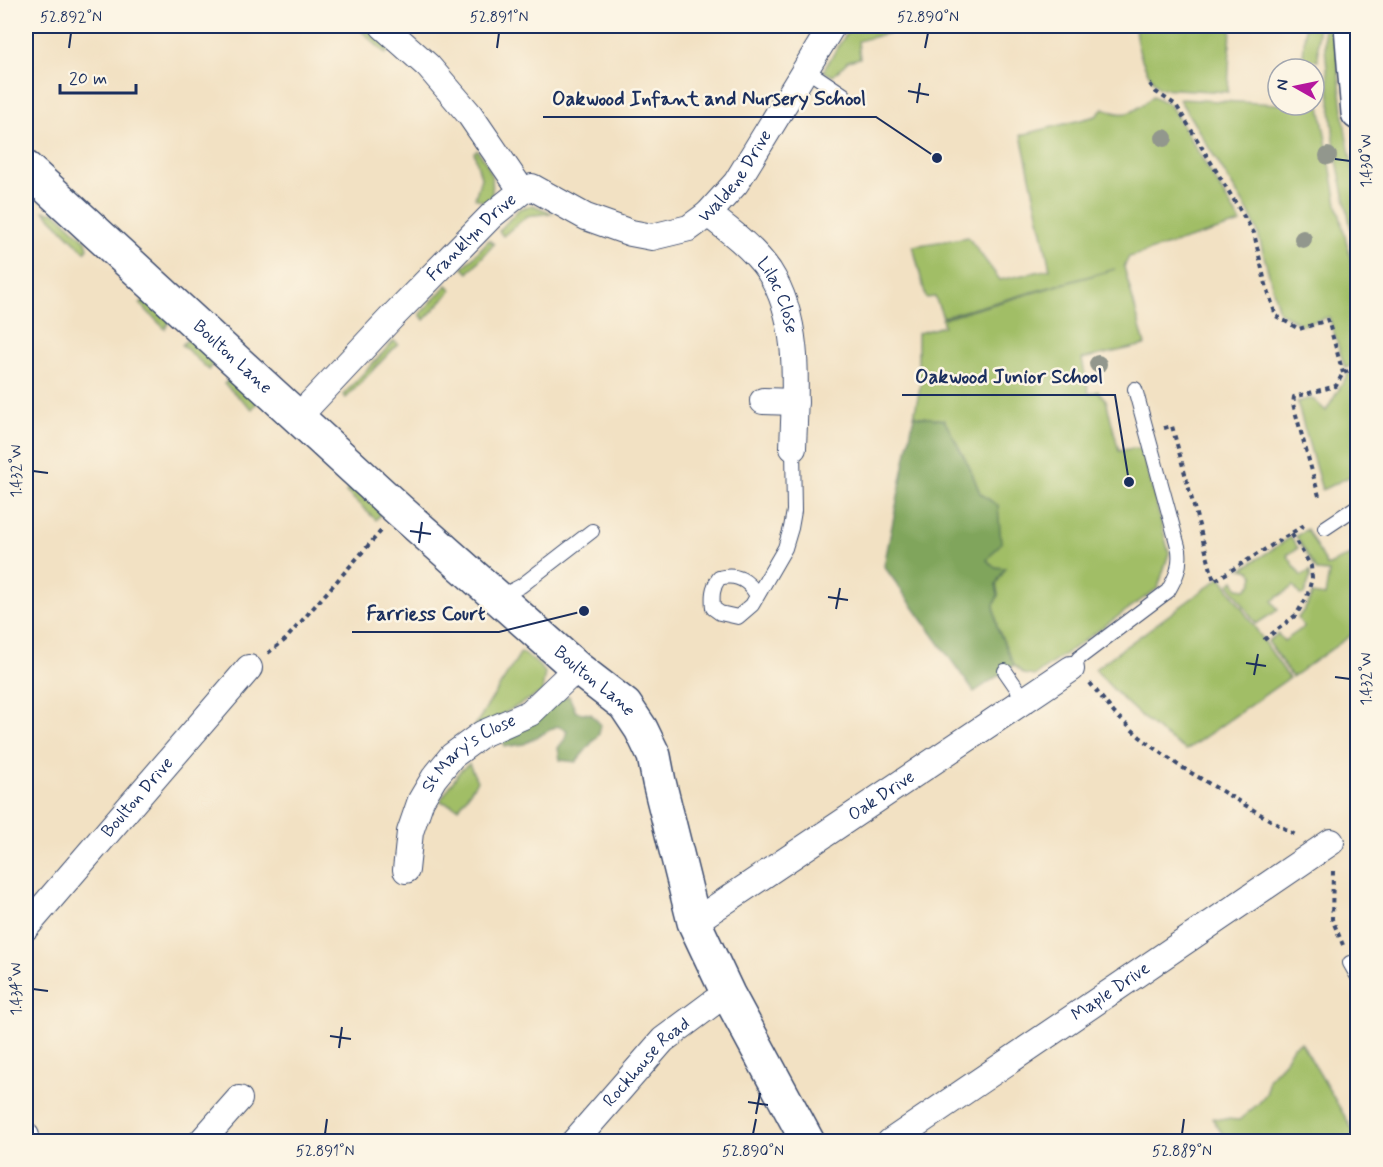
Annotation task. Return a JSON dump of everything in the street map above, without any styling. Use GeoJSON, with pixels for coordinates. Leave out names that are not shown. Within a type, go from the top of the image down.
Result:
{"type":"FeatureCollection","features":[{"type":"Feature","properties":{"kind":"street","name":"Franklyn Drive"},"geometry":{"type":"LineString","coordinates":[[298,417],[492,215],[522,191],[470,115],[428,66],[382,26]]}},
{"type":"Feature","properties":{"kind":"street","name":"Waldene Drive"},"geometry":{"type":"LineString","coordinates":[[522,191],[531,187],[586,217],[631,233],[652,237],[689,228],[708,214],[736,183],[832,26]]}},
{"type":"Feature","properties":{"kind":"street"},"geometry":{"type":"LineString","coordinates":[[1351,26],[1358,113]]}},
{"type":"Feature","properties":{"kind":"street","name":"Boulton Lane"},"geometry":{"type":"LineString","coordinates":[[27,172],[399,510],[577,668],[625,705],[646,738],[654,756],[694,922],[728,994],[808,1142]]}},
{"type":"Feature","properties":{"kind":"street","name":"Lilac Close"},"geometry":{"type":"LineString","coordinates":[[708,214],[730,231],[768,271],[780,292],[795,353],[793,448]]}},
{"type":"Feature","properties":{"kind":"street"},"geometry":{"type":"LineString","coordinates":[[763,401],[795,402]]}},
{"type":"Feature","properties":{"kind":"street","name":"Oak Drive"},"geometry":{"type":"LineString","coordinates":[[694,922],[1073,666]]}},
{"type":"Feature","properties":{"kind":"street","name":"Boulton Drive"},"geometry":{"type":"LineString","coordinates":[[26,927],[249,668]]}},
{"type":"Feature","properties":{"kind":"street","name":"St Mary's Close"},"geometry":{"type":"LineString","coordinates":[[406,870],[410,832],[421,800],[434,778],[453,756],[482,734],[530,713],[577,668]]}},
{"type":"Feature","properties":{"kind":"street","name":"Maple Drive"},"geometry":{"type":"LineString","coordinates":[[890,1142],[1323,848]]}},
{"type":"Feature","properties":{"kind":"street","name":"Rockhouse Road"},"geometry":{"type":"LineString","coordinates":[[574,1142],[663,1040],[728,994]]}},
{"type":"Feature","properties":{"kind":"street"},"geometry":{"type":"LineString","coordinates":[[201,1142],[239,1099]]}},
{"type":"Feature","properties":{"kind":"street"},"geometry":{"type":"LineString","coordinates":[[26,1136],[27,1142]]}},
{"type":"Feature","properties":{"kind":"lane"},"geometry":{"type":"LineString","coordinates":[[805,69],[844,95]]}},
{"type":"Feature","properties":{"kind":"lane"},"geometry":{"type":"LineString","coordinates":[[1073,666],[1079,658],[1168,591],[1181,563],[1135,389]]}},
{"type":"Feature","properties":{"kind":"lane"},"geometry":{"type":"LineString","coordinates":[[757,596],[785,548],[791,528],[794,511],[793,448]]}},
{"type":"Feature","properties":{"kind":"lane"},"geometry":{"type":"LineString","coordinates":[[1326,528],[1358,506]]}},
{"type":"Feature","properties":{"kind":"lane"},"geometry":{"type":"LineString","coordinates":[[498,598],[521,586],[592,531]]}},
{"type":"Feature","properties":{"kind":"lane"},"geometry":{"type":"LineString","coordinates":[[1005,671],[1025,700]]}},
{"type":"Feature","properties":{"kind":"lane"},"geometry":{"type":"LineString","coordinates":[[1350,963],[1358,977]]}},
{"type":"Feature","properties":{"kind":"path"},"geometry":{"type":"LineString","coordinates":[[1150,84],[1156,92],[1176,105],[1254,233],[1264,278],[1276,316],[1299,329],[1328,320],[1343,374]]}},
{"type":"Feature","properties":{"kind":"path"},"geometry":{"type":"LineString","coordinates":[[1318,496],[1293,404],[1294,396],[1335,387],[1343,374],[1358,368]]}},
{"type":"Feature","properties":{"kind":"path"},"geometry":{"type":"LineString","coordinates":[[1148,433],[1172,426],[1214,581],[1306,523]]}},
{"type":"Feature","properties":{"kind":"path"},"geometry":{"type":"LineString","coordinates":[[249,668],[285,640],[399,510]]}},
{"type":"Feature","properties":{"kind":"path"},"geometry":{"type":"LineString","coordinates":[[1264,640],[1296,615],[1307,597],[1312,578],[1311,566],[1291,533]]}},
{"type":"Feature","properties":{"kind":"path"},"geometry":{"type":"LineString","coordinates":[[1073,666],[1114,713],[1140,737],[1178,765],[1323,848],[1332,919],[1350,963]]}},
{"type":"Feature","properties":{"kind":"path"},"geometry":{"type":"LineString","coordinates":[[1354,1142],[1358,1137]]}},
{"type":"Feature","properties":{"kind":"green space"},"geometry":{"type":"Polygon","coordinates":[[[356,26],[364,26],[390,50],[386,54],[356,26]]]}},
{"type":"Feature","properties":{"kind":"green space"},"geometry":{"type":"Polygon","coordinates":[[[851,26],[916,26],[858,41],[860,58],[848,61],[833,76],[823,71],[851,26]]]}},
{"type":"Feature","properties":{"kind":"green space"},"geometry":{"type":"Polygon","coordinates":[[[1135,26],[1231,26],[1228,92],[1159,88],[1142,59],[1135,26]]]}},
{"type":"Feature","properties":{"kind":"green space"},"geometry":{"type":"Polygon","coordinates":[[[1305,26],[1318,26],[1318,57],[1303,57],[1305,26]]]}},
{"type":"Feature","properties":{"kind":"green space"},"geometry":{"type":"Polygon","coordinates":[[[1323,26],[1336,26],[1338,68],[1346,135],[1357,188],[1357,258],[1335,151],[1323,26]]]}},
{"type":"Feature","properties":{"kind":"green space"},"geometry":{"type":"Polygon","coordinates":[[[1153,96],[1170,105],[1241,223],[1129,257],[1124,267],[1145,345],[1082,359],[1089,394],[1098,391],[1106,400],[1119,451],[1133,448],[1142,450],[1169,553],[1158,588],[1034,676],[1024,674],[1014,665],[997,627],[994,605],[998,595],[996,584],[1005,569],[994,567],[987,560],[998,506],[980,493],[969,466],[944,420],[914,416],[922,378],[918,377],[918,333],[944,326],[942,319],[1115,269],[943,317],[935,297],[926,298],[913,246],[968,237],[1000,280],[1050,269],[1021,135],[1096,116],[1104,108],[1111,112],[1130,112],[1153,96]]]}},
{"type":"Feature","properties":{"kind":"green space"},"geometry":{"type":"Polygon","coordinates":[[[1179,99],[1266,103],[1266,117],[1322,117],[1337,204],[1357,284],[1357,364],[1345,368],[1329,317],[1302,325],[1279,312],[1257,230],[1248,211],[1179,99]]]}},
{"type":"Feature","properties":{"kind":"green space"},"geometry":{"type":"Polygon","coordinates":[[[477,150],[491,175],[492,189],[489,204],[475,198],[481,178],[474,152],[477,150]]]}},
{"type":"Feature","properties":{"kind":"green space"},"geometry":{"type":"Polygon","coordinates":[[[533,205],[552,213],[527,216],[503,236],[499,231],[519,209],[533,205]]]}},
{"type":"Feature","properties":{"kind":"green space"},"geometry":{"type":"Polygon","coordinates":[[[44,211],[56,213],[86,241],[88,248],[85,252],[44,211]]]}},
{"type":"Feature","properties":{"kind":"green space"},"geometry":{"type":"Polygon","coordinates":[[[489,240],[494,244],[468,273],[463,268],[489,240]]]}},
{"type":"Feature","properties":{"kind":"green space"},"geometry":{"type":"Polygon","coordinates":[[[447,285],[452,290],[424,320],[420,314],[447,285]]]}},
{"type":"Feature","properties":{"kind":"green space"},"geometry":{"type":"Polygon","coordinates":[[[148,299],[170,320],[165,329],[140,304],[148,299]]]}},
{"type":"Feature","properties":{"kind":"green space"},"geometry":{"type":"Polygon","coordinates":[[[190,337],[215,359],[209,370],[182,345],[190,337]]]}},
{"type":"Feature","properties":{"kind":"green space"},"geometry":{"type":"Polygon","coordinates":[[[394,341],[398,344],[346,398],[343,395],[394,341]]]}},
{"type":"Feature","properties":{"kind":"green space"},"geometry":{"type":"Polygon","coordinates":[[[1357,372],[1357,473],[1322,490],[1297,402],[1312,398],[1326,411],[1348,374],[1357,372]]]}},
{"type":"Feature","properties":{"kind":"green space"},"geometry":{"type":"Polygon","coordinates":[[[232,376],[259,400],[252,409],[224,384],[232,376]]]}},
{"type":"Feature","properties":{"kind":"green space"},"geometry":{"type":"Polygon","coordinates":[[[914,416],[944,420],[969,466],[980,493],[998,506],[1001,543],[987,560],[994,567],[1005,568],[996,584],[998,595],[994,605],[997,627],[1014,665],[974,692],[884,566],[914,416]]]}},
{"type":"Feature","properties":{"kind":"green space"},"geometry":{"type":"Polygon","coordinates":[[[352,485],[382,512],[376,520],[346,492],[352,485]]]}},
{"type":"Feature","properties":{"kind":"green space"},"geometry":{"type":"Polygon","coordinates":[[[1307,529],[1327,566],[1351,555],[1357,567],[1357,631],[1292,677],[1268,641],[1278,634],[1284,641],[1304,627],[1298,618],[1312,594],[1325,596],[1329,572],[1317,571],[1296,536],[1307,529]]]}},
{"type":"Feature","properties":{"kind":"green space"},"geometry":{"type":"Polygon","coordinates":[[[1291,537],[1298,548],[1287,555],[1301,576],[1310,571],[1304,595],[1300,595],[1294,586],[1272,601],[1278,610],[1256,624],[1229,584],[1234,580],[1238,588],[1246,589],[1252,583],[1254,576],[1250,571],[1242,569],[1291,537]]]}},
{"type":"Feature","properties":{"kind":"green space"},"geometry":{"type":"Polygon","coordinates":[[[1221,577],[1289,678],[1186,750],[1137,713],[1095,669],[1221,577]]]}},
{"type":"Feature","properties":{"kind":"green space"},"geometry":{"type":"Polygon","coordinates":[[[521,652],[545,672],[542,692],[471,732],[521,652]]]}},
{"type":"Feature","properties":{"kind":"green space"},"geometry":{"type":"Polygon","coordinates":[[[569,696],[576,712],[591,714],[601,725],[599,734],[576,762],[560,760],[558,748],[565,739],[567,730],[557,726],[524,744],[504,747],[503,735],[552,701],[569,696]]]}},
{"type":"Feature","properties":{"kind":"green space"},"geometry":{"type":"Polygon","coordinates":[[[469,764],[477,781],[459,808],[440,801],[460,771],[469,764]]]}},
{"type":"Feature","properties":{"kind":"green space"},"geometry":{"type":"Polygon","coordinates":[[[1301,1042],[1354,1132],[1348,1141],[1227,1141],[1212,1118],[1239,1120],[1259,1103],[1267,1092],[1268,1079],[1284,1062],[1293,1046],[1301,1042]]]}},
{"type":"Feature","properties":{"kind":"place","name":"Oakwood Infant and Nursery School"},"geometry":{"type":"Point","coordinates":[937,158]}},
{"type":"Feature","properties":{"kind":"place","name":"Oakwood Junior School"},"geometry":{"type":"Point","coordinates":[1129,482]}},
{"type":"Feature","properties":{"kind":"place","name":"Farriess Court"},"geometry":{"type":"Point","coordinates":[584,611]}}]}
